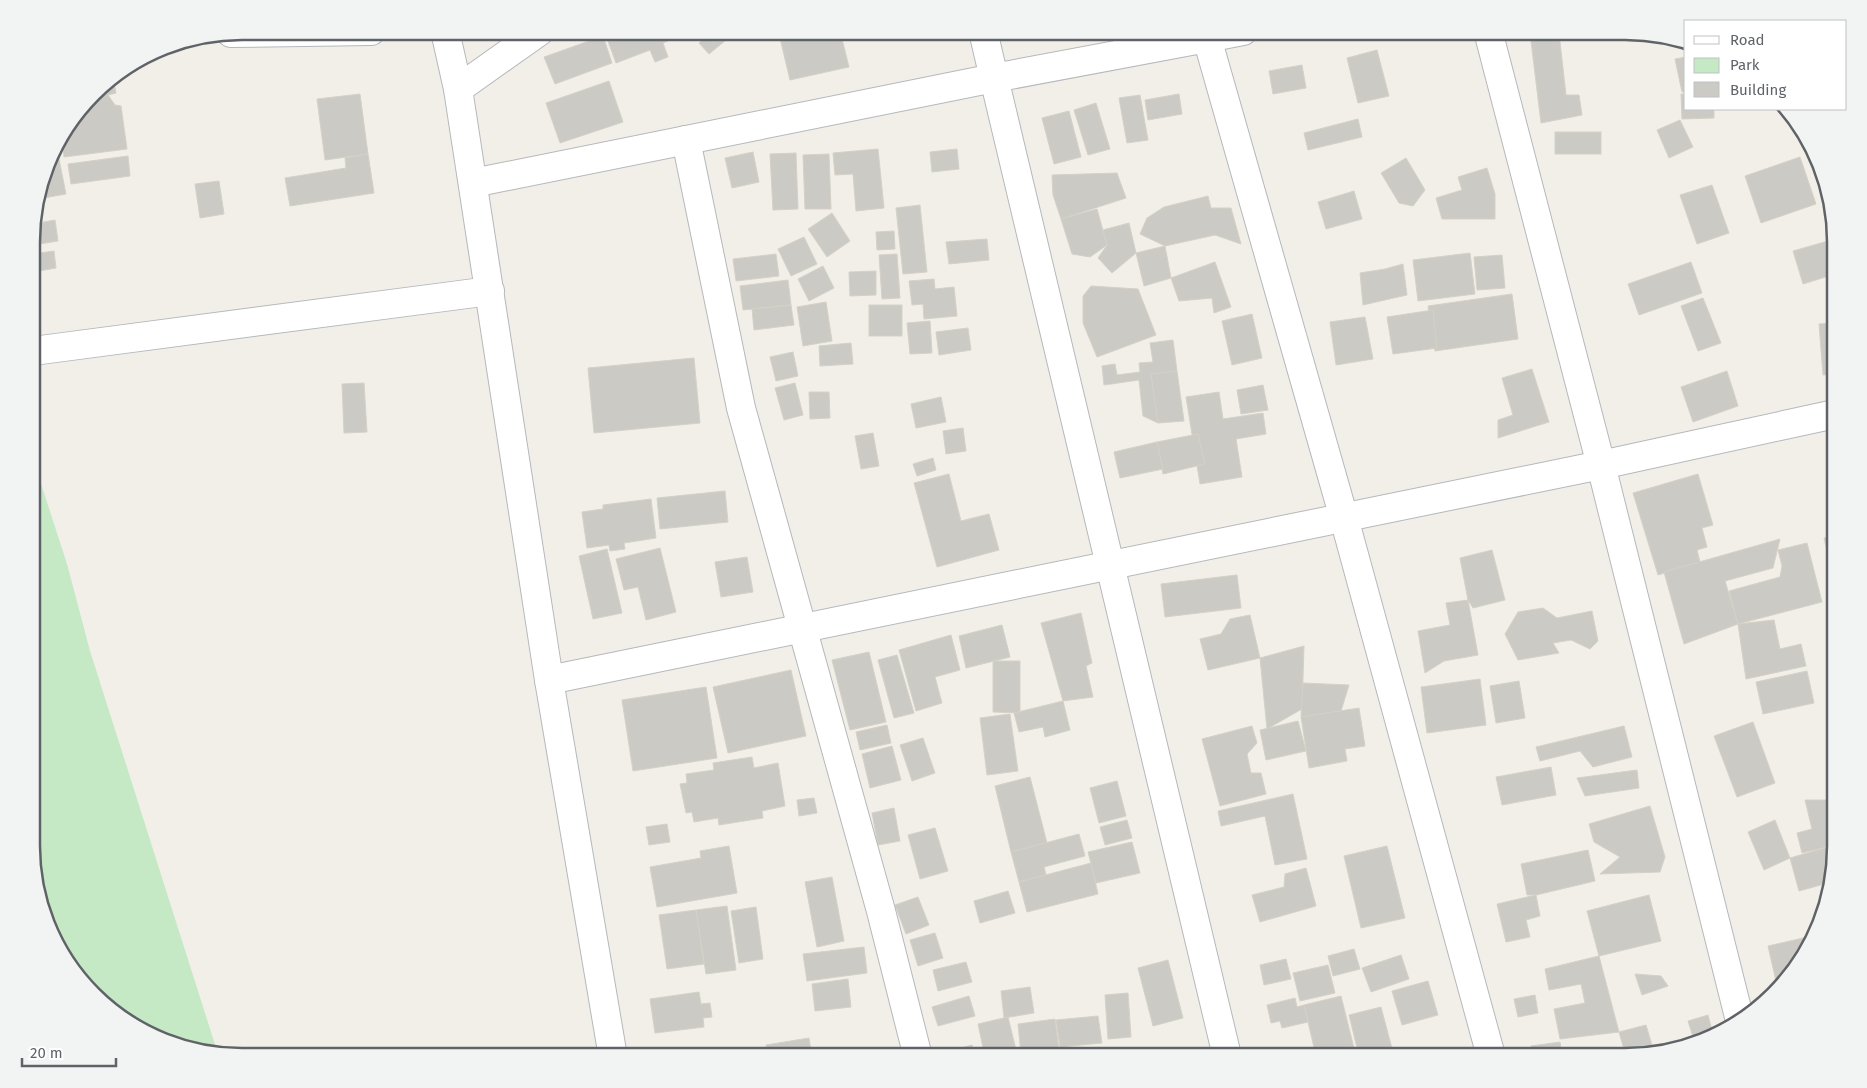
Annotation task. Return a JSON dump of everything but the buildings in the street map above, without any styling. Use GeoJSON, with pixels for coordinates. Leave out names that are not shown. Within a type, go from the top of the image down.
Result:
{"type":"FeatureCollection","features":[{"type":"Feature","properties":{"kind":"street"},"geometry":{"type":"LineString","coordinates":[[447,40],[458,89],[549,680],[611,1048]]}},
{"type":"Feature","properties":{"kind":"street"},"geometry":{"type":"LineString","coordinates":[[458,89],[527,40]]}},
{"type":"Feature","properties":{"kind":"street"},"geometry":{"type":"LineString","coordinates":[[985,40],[1225,1048]]}},
{"type":"Feature","properties":{"kind":"street"},"geometry":{"type":"LineString","coordinates":[[473,183],[1181,40]]}},
{"type":"Feature","properties":{"kind":"street"},"geometry":{"type":"LineString","coordinates":[[1207,40],[1344,518],[1489,1048]]}},
{"type":"Feature","properties":{"kind":"street"},"geometry":{"type":"LineString","coordinates":[[1490,40],[1601,465],[1738,1013]]}},
{"type":"Feature","properties":{"kind":"street"},"geometry":{"type":"LineString","coordinates":[[686,140],[741,408],[881,911],[916,1048]]}},
{"type":"Feature","properties":{"kind":"street"},"geometry":{"type":"LineString","coordinates":[[40,350],[490,291]]}},
{"type":"Feature","properties":{"kind":"street"},"geometry":{"type":"LineString","coordinates":[[549,680],[1601,465],[1827,416]]}},
{"type":"Feature","properties":{"kind":"green space"},"geometry":{"type":"Polygon","coordinates":[[[40,481],[67,564],[90,651],[215,1046],[189,1041],[164,1033],[130,1014],[109,998],[90,979],[67,947],[55,924],[47,899],[40,860],[40,481]]]}}]}
